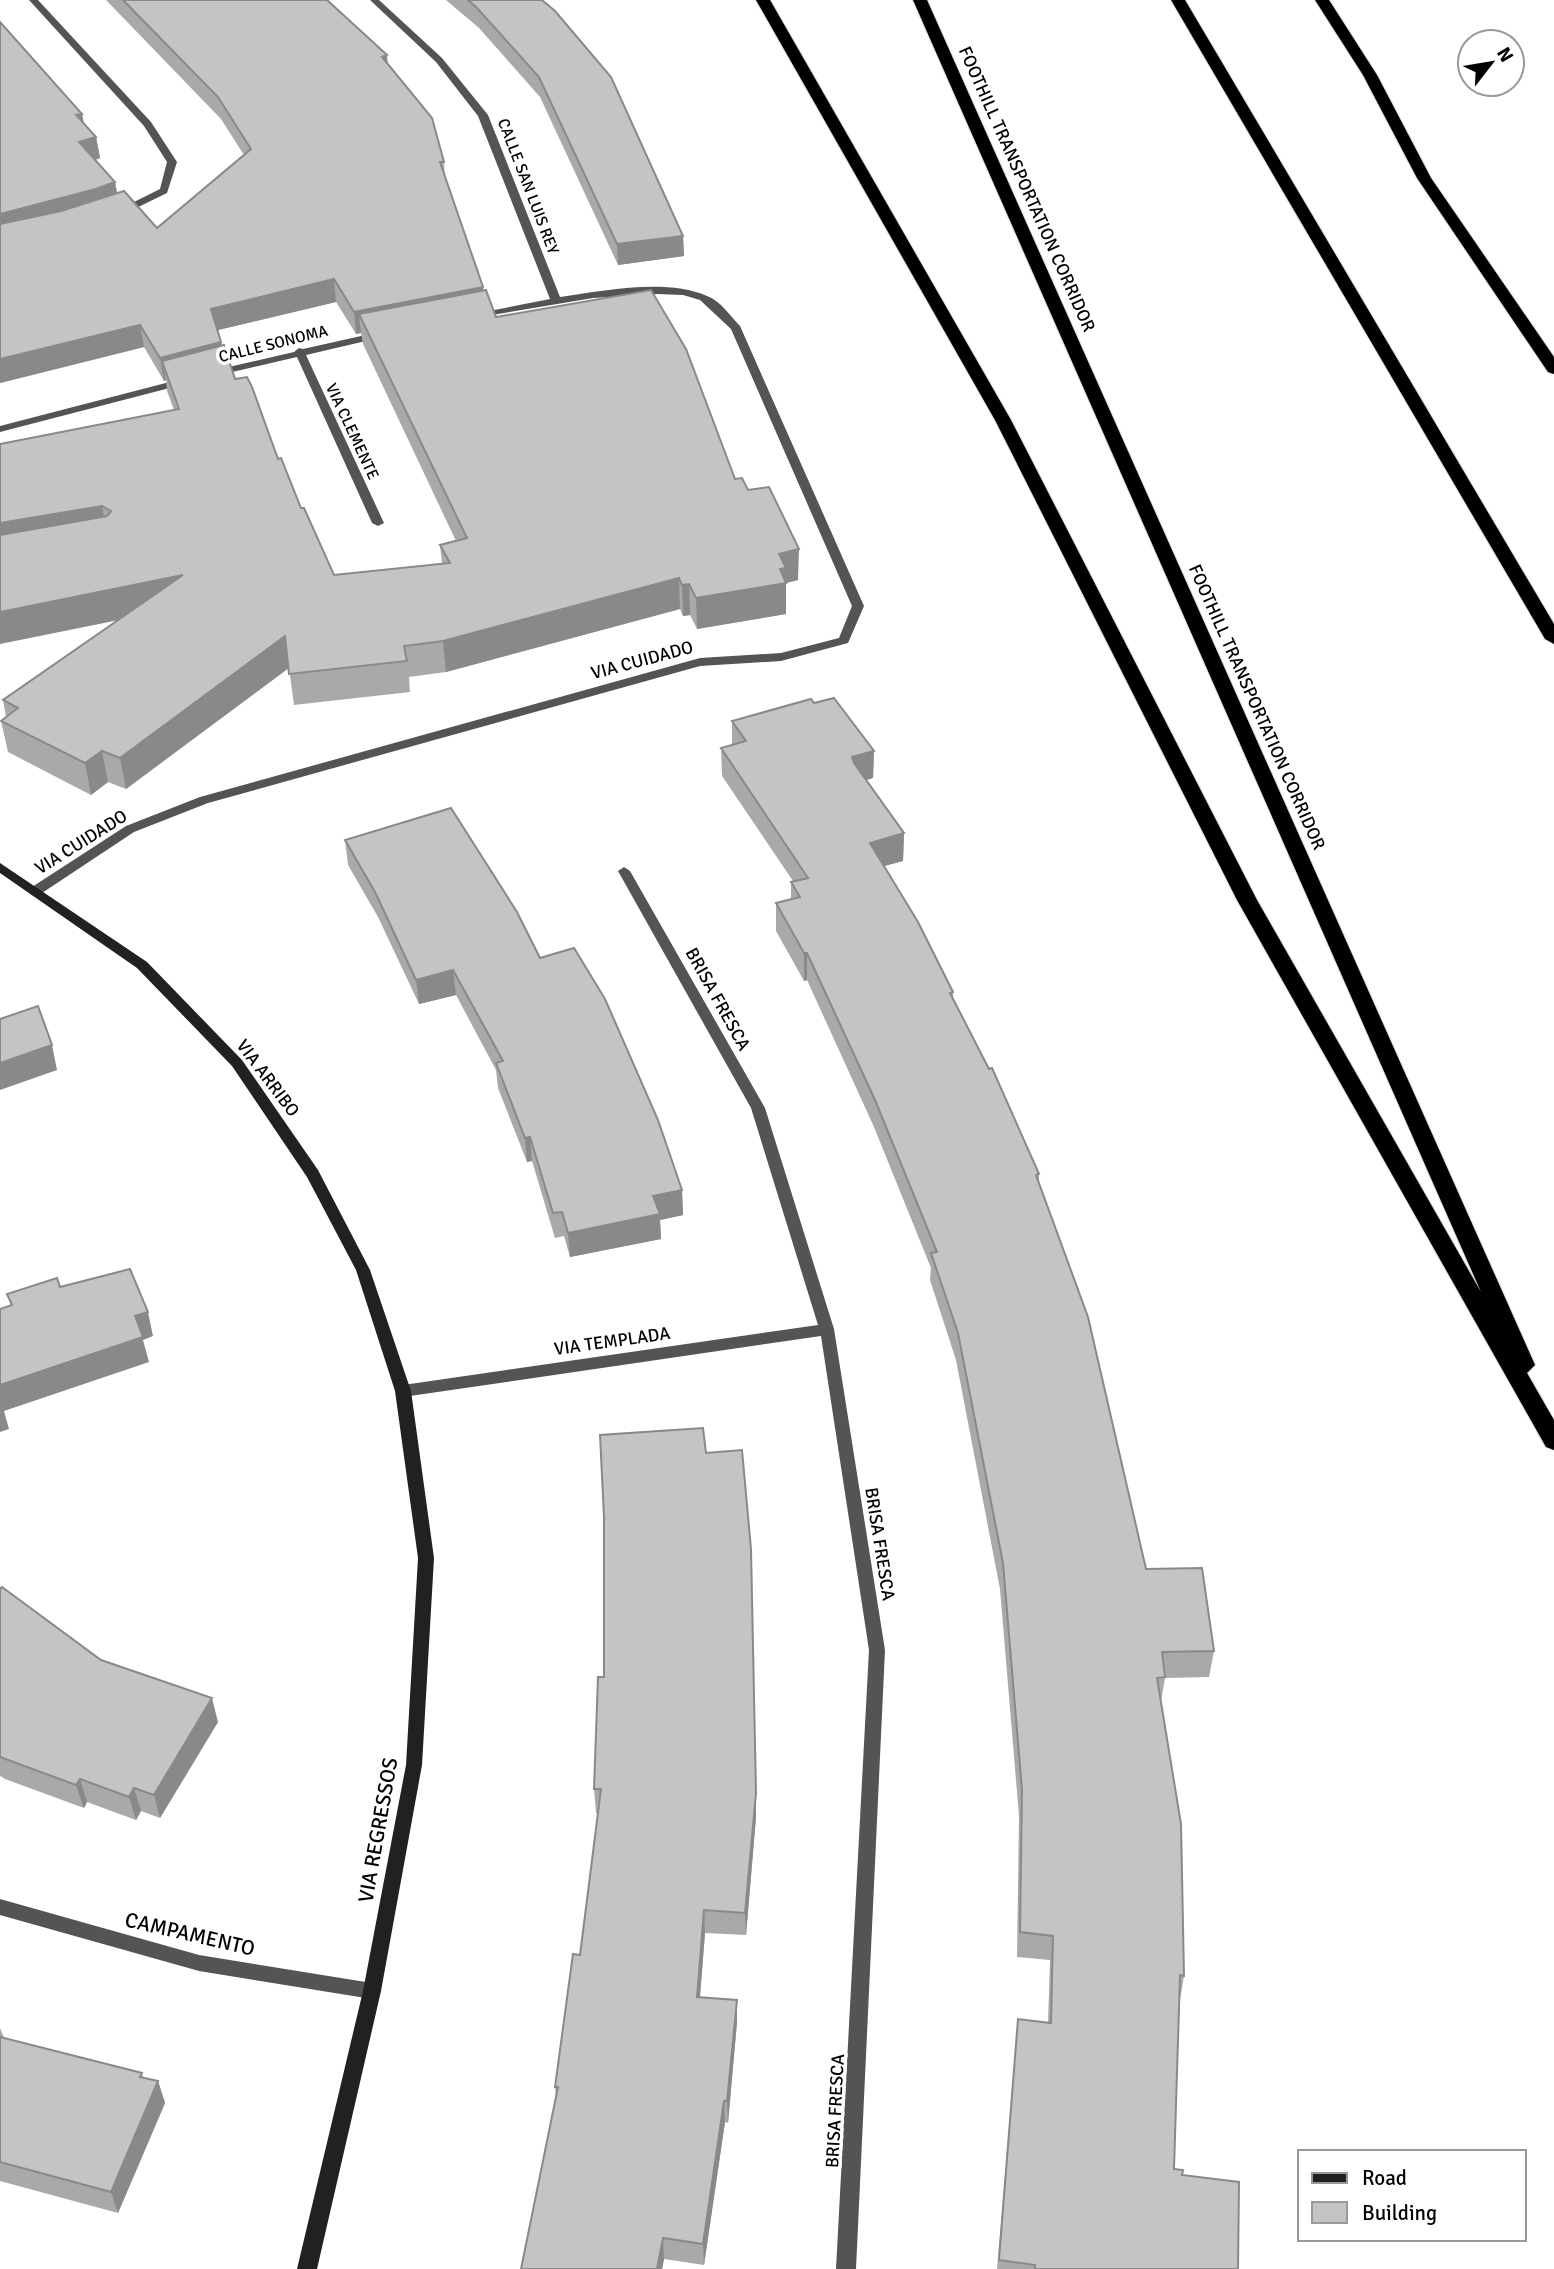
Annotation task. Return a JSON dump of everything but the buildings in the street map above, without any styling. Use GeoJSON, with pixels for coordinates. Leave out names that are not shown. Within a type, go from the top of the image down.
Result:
{"type":"FeatureCollection","features":[{"type":"Feature","properties":{"kind":"highway"},"geometry":{"type":"LineString","coordinates":[[763,0],[1003,421],[1247,900],[1554,1441]]}},
{"type":"Feature","properties":{"kind":"highway","name":"FOOTHILL TRANSPORTATION CORRIDOR"},"geometry":{"type":"LineString","coordinates":[[920,0],[1554,1432]]}},
{"type":"Feature","properties":{"kind":"highway"},"geometry":{"type":"LineString","coordinates":[[1178,0],[1554,639]]}},
{"type":"Feature","properties":{"kind":"highway"},"geometry":{"type":"LineString","coordinates":[[1322,0],[1370,75],[1424,178],[1554,369]]}},
{"type":"Feature","properties":{"kind":"street"},"geometry":{"type":"LineString","coordinates":[[33,0],[148,124],[172,162],[164,191],[113,215]]}},
{"type":"Feature","properties":{"kind":"street","name":"CALLE SAN LUIS REY"},"geometry":{"type":"LineString","coordinates":[[374,0],[439,60],[484,114],[556,301]]}},
{"type":"Feature","properties":{"kind":"street","name":"VIA CUIDADO"},"geometry":{"type":"LineString","coordinates":[[37,890],[130,830],[204,800],[700,662],[781,657],[845,639],[858,606],[736,328],[705,298],[657,290],[556,301]]}},
{"type":"Feature","properties":{"kind":"street"},"geometry":{"type":"LineString","coordinates":[[467,318],[556,301]]}},
{"type":"Feature","properties":{"kind":"street","name":"CALLE SONOMA"},"geometry":{"type":"LineString","coordinates":[[205,376],[299,351],[390,333]]}},
{"type":"Feature","properties":{"kind":"street","name":"VIA CLEMENTE"},"geometry":{"type":"LineString","coordinates":[[299,351],[378,523]]}},
{"type":"Feature","properties":{"kind":"street"},"geometry":{"type":"LineString","coordinates":[[0,429],[192,379]]}},
{"type":"Feature","properties":{"kind":"street","name":"VIA ARRIBO"},"geometry":{"type":"LineString","coordinates":[[0,867],[142,965],[237,1063],[313,1174],[363,1270],[403,1391]]}},
{"type":"Feature","properties":{"kind":"street","name":"BRISA FRESCA"},"geometry":{"type":"LineString","coordinates":[[624,871],[758,1108],[827,1329],[877,1650],[846,2269]]}},
{"type":"Feature","properties":{"kind":"street","name":"VIA TEMPLADA"},"geometry":{"type":"LineString","coordinates":[[403,1391],[827,1329]]}},
{"type":"Feature","properties":{"kind":"street","name":"VIA REGRESSOS"},"geometry":{"type":"LineString","coordinates":[[307,2269],[372,1991],[414,1765],[425,1572],[403,1391]]}},
{"type":"Feature","properties":{"kind":"street","name":"CAMPAMENTO"},"geometry":{"type":"LineString","coordinates":[[0,1907],[199,1963],[372,1991]]}}]}
